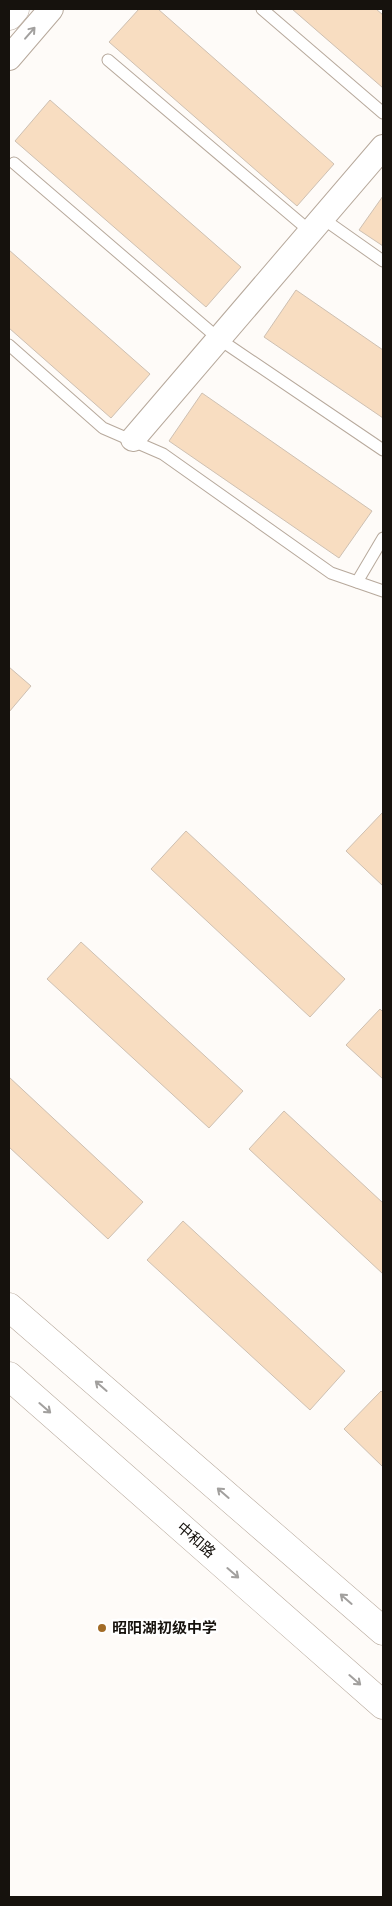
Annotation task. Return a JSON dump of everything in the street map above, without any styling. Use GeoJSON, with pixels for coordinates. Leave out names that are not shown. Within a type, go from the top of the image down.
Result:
{"type":"FeatureCollection","features":[{"type":"Feature","properties":{"kind":"main road"},"geometry":{"type":"LineString","coordinates":[[9,16],[15,9]]}},
{"type":"Feature","properties":{"kind":"main road"},"geometry":{"type":"LineString","coordinates":[[9,1307],[383,1631]]}},
{"type":"Feature","properties":{"kind":"main road","name":"中和路"},"geometry":{"type":"LineString","coordinates":[[9,1376],[383,1705]]}},
{"type":"Feature","properties":{"kind":"street"},"geometry":{"type":"LineString","coordinates":[[9,58],[51,9]]}},
{"type":"Feature","properties":{"kind":"street"},"geometry":{"type":"LineString","coordinates":[[133,439],[383,147]]}},
{"type":"Feature","properties":{"kind":"lane"},"geometry":{"type":"LineString","coordinates":[[262,9],[383,113]]}},
{"type":"Feature","properties":{"kind":"lane"},"geometry":{"type":"LineString","coordinates":[[108,60],[316,225],[383,261]]}},
{"type":"Feature","properties":{"kind":"lane"},"geometry":{"type":"LineString","coordinates":[[14,163],[219,338],[383,450]]}},
{"type":"Feature","properties":{"kind":"lane"},"geometry":{"type":"LineString","coordinates":[[9,345],[103,428],[133,439],[163,454],[331,573],[383,591]]}},
{"type":"Feature","properties":{"kind":"lane"},"geometry":{"type":"LineString","coordinates":[[357,582],[383,538]]}},
{"type":"Feature","properties":{"kind":"building"},"geometry":{"type":"Polygon","coordinates":[[[139,9],[158,9],[334,164],[297,206],[109,42],[139,9]]]}},
{"type":"Feature","properties":{"kind":"building"},"geometry":{"type":"Polygon","coordinates":[[[292,9],[376,9],[383,15],[383,88],[292,9]]]}},
{"type":"Feature","properties":{"kind":"building"},"geometry":{"type":"Polygon","coordinates":[[[50,100],[241,267],[206,307],[15,141],[50,100]]]}},
{"type":"Feature","properties":{"kind":"building"},"geometry":{"type":"Polygon","coordinates":[[[383,196],[383,246],[359,230],[383,196]]]}},
{"type":"Feature","properties":{"kind":"building"},"geometry":{"type":"Polygon","coordinates":[[[9,250],[150,374],[111,418],[9,328],[9,250]]]}},
{"type":"Feature","properties":{"kind":"building"},"geometry":{"type":"Polygon","coordinates":[[[296,290],[383,350],[383,418],[264,337],[296,290]]]}},
{"type":"Feature","properties":{"kind":"building"},"geometry":{"type":"Polygon","coordinates":[[[202,393],[372,511],[339,558],[169,441],[202,393]]]}},
{"type":"Feature","properties":{"kind":"building"},"geometry":{"type":"Polygon","coordinates":[[[9,667],[31,686],[9,712],[9,667]]]}},
{"type":"Feature","properties":{"kind":"building"},"geometry":{"type":"Polygon","coordinates":[[[383,812],[383,886],[346,851],[383,812]]]}},
{"type":"Feature","properties":{"kind":"building"},"geometry":{"type":"Polygon","coordinates":[[[186,831],[345,979],[310,1017],[151,869],[186,831]]]}},
{"type":"Feature","properties":{"kind":"building"},"geometry":{"type":"Polygon","coordinates":[[[81,942],[243,1091],[209,1128],[47,979],[81,942]]]}},
{"type":"Feature","properties":{"kind":"building"},"geometry":{"type":"Polygon","coordinates":[[[380,1009],[383,1012],[383,1079],[346,1045],[380,1009]]]}},
{"type":"Feature","properties":{"kind":"building"},"geometry":{"type":"Polygon","coordinates":[[[9,1077],[143,1202],[108,1239],[9,1147],[9,1077]]]}},
{"type":"Feature","properties":{"kind":"building"},"geometry":{"type":"Polygon","coordinates":[[[284,1111],[383,1203],[383,1274],[249,1149],[284,1111]]]}},
{"type":"Feature","properties":{"kind":"building"},"geometry":{"type":"Polygon","coordinates":[[[183,1221],[345,1371],[310,1410],[147,1260],[183,1221]]]}},
{"type":"Feature","properties":{"kind":"building"},"geometry":{"type":"Polygon","coordinates":[[[381,1391],[383,1393],[383,1467],[344,1429],[381,1391]]]}},
{"type":"Feature","properties":{"kind":"place","name":"昭阳湖初级中学"},"geometry":{"type":"Point","coordinates":[102,1628]}}]}
